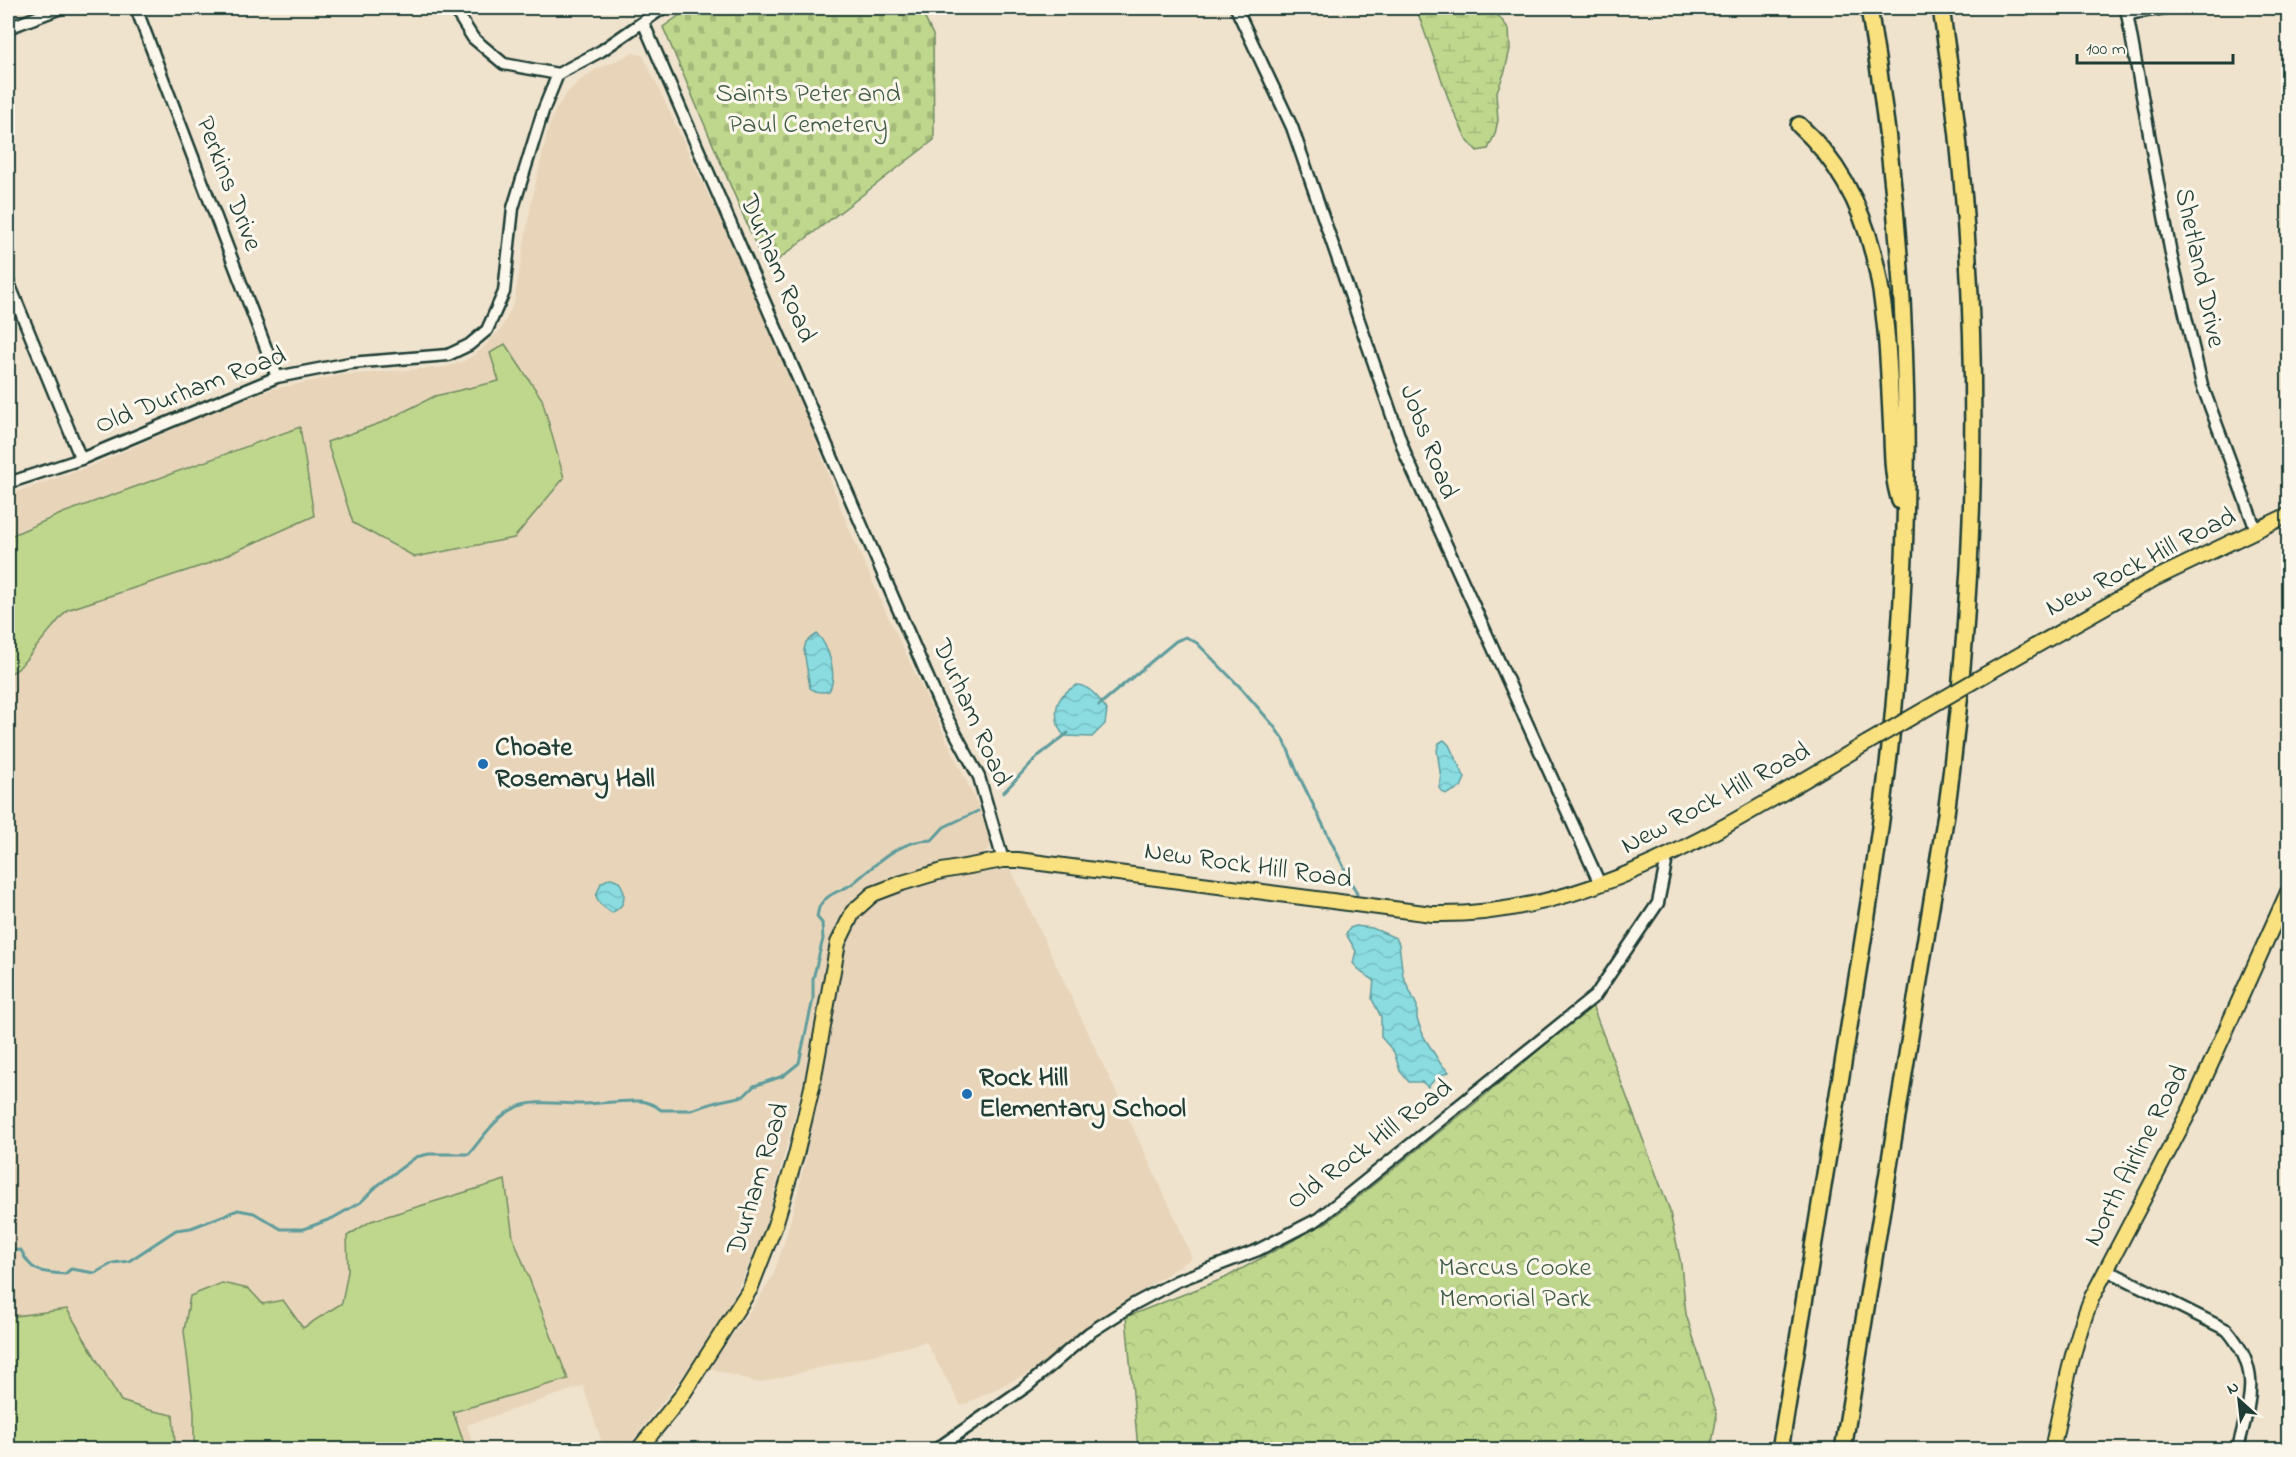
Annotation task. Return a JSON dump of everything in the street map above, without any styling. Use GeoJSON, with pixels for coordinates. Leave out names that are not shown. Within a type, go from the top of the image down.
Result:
{"type":"FeatureCollection","features":[{"type":"Feature","properties":{"kind":"highway"},"geometry":{"type":"LineString","coordinates":[[1780,1449],[1868,907],[1886,784],[1898,659],[1905,515],[1905,406],[1899,260],[1884,113],[1869,8]]}},
{"type":"Feature","properties":{"kind":"highway"},"geometry":{"type":"LineString","coordinates":[[1843,1449],[1940,853],[1957,726],[1967,621],[1973,445],[1972,305],[1962,173],[1941,8]]}},
{"type":"Feature","properties":{"kind":"highway"},"geometry":{"type":"LineString","coordinates":[[1798,124],[1819,143],[1841,173],[1859,207],[1872,244],[1878,272],[1884,325],[1894,476],[1905,515]]}},
{"type":"Feature","properties":{"kind":"main road","name":"New Rock Hill Road"},"geometry":{"type":"LineString","coordinates":[[1003,860],[1432,914],[1475,913],[1506,908],[1600,884],[1667,858],[2154,579],[2289,515]]}},
{"type":"Feature","properties":{"kind":"main road","name":"Durham Road"},"geometry":{"type":"LineString","coordinates":[[638,1449],[681,1397],[750,1289],[775,1225],[796,1155],[812,1087],[838,943],[852,912],[873,894],[902,883],[942,871],[1003,860]]}},
{"type":"Feature","properties":{"kind":"main road","name":"North Airline Road"},"geometry":{"type":"LineString","coordinates":[[2052,1449],[2082,1320],[2105,1269],[2191,1108],[2289,892]]}},
{"type":"Feature","properties":{"kind":"street"},"geometry":{"type":"LineString","coordinates":[[8,28],[61,8]]}},
{"type":"Feature","properties":{"kind":"street","name":"Perkins Drive"},"geometry":{"type":"LineString","coordinates":[[136,8],[278,377]]}},
{"type":"Feature","properties":{"kind":"street"},"geometry":{"type":"LineString","coordinates":[[454,8],[473,38],[504,64],[558,74],[602,51],[663,8]]}},
{"type":"Feature","properties":{"kind":"street","name":"Jobs Road"},"geometry":{"type":"LineString","coordinates":[[1236,8],[1292,127],[1406,456],[1600,884]]}},
{"type":"Feature","properties":{"kind":"street"},"geometry":{"type":"LineString","coordinates":[[2126,10],[2165,8]]}},
{"type":"Feature","properties":{"kind":"street","name":"Shetland Drive"},"geometry":{"type":"LineString","coordinates":[[2126,10],[2171,254],[2202,385],[2256,530]]}},
{"type":"Feature","properties":{"kind":"street","name":"Durham Road"},"geometry":{"type":"LineString","coordinates":[[643,22],[935,692],[979,777],[1003,860]]}},
{"type":"Feature","properties":{"kind":"street","name":"Old Durham Road"},"geometry":{"type":"LineString","coordinates":[[8,483],[81,459],[278,377],[350,363],[448,355],[470,345],[487,330],[504,292],[513,208],[543,111],[558,74]]}},
{"type":"Feature","properties":{"kind":"street"},"geometry":{"type":"LineString","coordinates":[[8,281],[81,459]]}},
{"type":"Feature","properties":{"kind":"street","name":"Old Rock Hill Road"},"geometry":{"type":"LineString","coordinates":[[935,1449],[1027,1386],[1089,1333],[1134,1304],[1177,1281],[1258,1250],[1318,1219],[1577,1011],[1595,996],[1658,903],[1667,858]]}},
{"type":"Feature","properties":{"kind":"street"},"geometry":{"type":"LineString","coordinates":[[2105,1269],[2227,1330],[2241,1346],[2250,1370],[2250,1401],[2240,1443]]}},
{"type":"Feature","properties":{"kind":"shaded area","name":"Choate Rosemary Hall"},"geometry":{"type":"Polygon","coordinates":[[[633,53],[643,55],[753,290],[803,405],[844,517],[885,610],[977,803],[990,838],[990,847],[981,857],[911,871],[890,878],[870,890],[838,923],[829,944],[809,1061],[763,1235],[725,1315],[693,1363],[626,1449],[604,1449],[583,1386],[467,1425],[475,1449],[8,1449],[8,495],[91,466],[220,408],[273,389],[341,375],[445,367],[464,361],[481,350],[501,329],[514,302],[531,204],[548,129],[555,111],[565,95],[579,81],[595,70],[633,53]]]}},
{"type":"Feature","properties":{"kind":"shaded area","name":"Rock Hill Elementary School"},"geometry":{"type":"Polygon","coordinates":[[[1011,869],[1175,1217],[1192,1258],[1095,1322],[1039,1368],[961,1406],[926,1342],[758,1383],[709,1368],[774,1273],[788,1230],[805,1162],[851,921],[882,894],[963,874],[1011,869]]]}},
{"type":"Feature","properties":{"kind":"green space","name":"Saints Peter and Paul Cemetery"},"geometry":{"type":"Polygon","coordinates":[[[690,8],[920,8],[933,35],[934,140],[766,269],[663,27],[690,8]]]}},
{"type":"Feature","properties":{"kind":"green space"},"geometry":{"type":"Polygon","coordinates":[[[1416,8],[1492,8],[1509,29],[1510,49],[1496,94],[1498,120],[1488,149],[1477,151],[1467,140],[1451,106],[1416,8]]]}},
{"type":"Feature","properties":{"kind":"green space"},"geometry":{"type":"Polygon","coordinates":[[[505,344],[542,399],[564,478],[514,538],[415,557],[353,523],[327,442],[383,422],[435,396],[499,381],[490,353],[505,344]]]}},
{"type":"Feature","properties":{"kind":"green space"},"geometry":{"type":"Polygon","coordinates":[[[300,427],[314,516],[207,564],[67,610],[18,669],[8,675],[8,537],[63,513],[300,427]]]}},
{"type":"Feature","properties":{"kind":"green space","name":"Marcus Cooke Memorial Park"},"geometry":{"type":"Polygon","coordinates":[[[1592,1005],[1669,1208],[1681,1264],[1686,1314],[1717,1414],[1711,1449],[1138,1449],[1126,1317],[1225,1278],[1327,1222],[1483,1097],[1592,1005]]]}},
{"type":"Feature","properties":{"kind":"green space"},"geometry":{"type":"Polygon","coordinates":[[[505,1180],[513,1237],[568,1379],[453,1412],[466,1449],[194,1449],[194,1411],[184,1331],[190,1296],[222,1283],[249,1289],[263,1304],[283,1300],[303,1328],[342,1303],[348,1271],[347,1236],[371,1221],[505,1180]]]}},
{"type":"Feature","properties":{"kind":"green space"},"geometry":{"type":"Polygon","coordinates":[[[67,1309],[121,1401],[173,1415],[175,1443],[152,1450],[14,1449],[8,1424],[8,1317],[67,1309]]]}},
{"type":"Feature","properties":{"kind":"water"},"geometry":{"type":"Polygon","coordinates":[[[817,634],[831,661],[832,685],[826,692],[810,688],[804,650],[806,642],[817,634]]]}},
{"type":"Feature","properties":{"kind":"water"},"geometry":{"type":"Polygon","coordinates":[[[1077,685],[1090,690],[1107,710],[1105,724],[1092,737],[1065,736],[1058,726],[1056,713],[1058,703],[1067,691],[1077,685]]]}},
{"type":"Feature","properties":{"kind":"water"},"geometry":{"type":"Polygon","coordinates":[[[1444,740],[1449,745],[1465,778],[1461,787],[1447,794],[1439,788],[1441,779],[1437,750],[1439,743],[1444,740]]]}},
{"type":"Feature","properties":{"kind":"water"},"geometry":{"type":"Polygon","coordinates":[[[610,878],[620,883],[624,894],[623,902],[612,913],[600,904],[596,896],[601,883],[610,878]]]}},
{"type":"Feature","properties":{"kind":"water"},"geometry":{"type":"Polygon","coordinates":[[[1356,926],[1372,928],[1396,938],[1399,944],[1403,976],[1417,1006],[1417,1019],[1424,1037],[1440,1063],[1449,1072],[1437,1077],[1428,1087],[1422,1082],[1409,1082],[1400,1071],[1394,1052],[1381,1037],[1381,1017],[1372,999],[1374,980],[1362,973],[1353,963],[1356,951],[1346,934],[1350,928],[1356,926]]]}},
{"type":"Feature","properties":{"kind":"waterway"},"geometry":{"type":"LineString","coordinates":[[1099,705],[1176,641],[1186,637],[1197,643],[1242,689],[1285,742],[1298,774],[1357,894]]}},
{"type":"Feature","properties":{"kind":"waterway"},"geometry":{"type":"LineString","coordinates":[[1003,793],[1037,757],[1068,733]]}},
{"type":"Feature","properties":{"kind":"waterway"},"geometry":{"type":"LineString","coordinates":[[8,1251],[21,1250],[29,1264],[44,1272],[65,1274],[71,1269],[95,1273],[113,1263],[129,1261],[176,1230],[191,1228],[238,1210],[254,1213],[281,1229],[304,1229],[333,1218],[361,1202],[377,1186],[416,1157],[429,1154],[469,1154],[496,1122],[508,1112],[522,1105],[640,1101],[661,1110],[691,1110],[744,1096],[754,1086],[783,1076],[799,1063],[813,999],[813,979],[823,939],[822,923],[817,917],[819,907],[824,900],[852,884],[879,861],[898,849],[920,841],[932,840],[944,827],[978,811]]}},
{"type":"Feature","properties":{"kind":"place","name":"Choate Rosemary Hall"},"geometry":{"type":"Point","coordinates":[483,764]}},
{"type":"Feature","properties":{"kind":"place","name":"Rock Hill Elementary School"},"geometry":{"type":"Point","coordinates":[967,1094]}}]}
